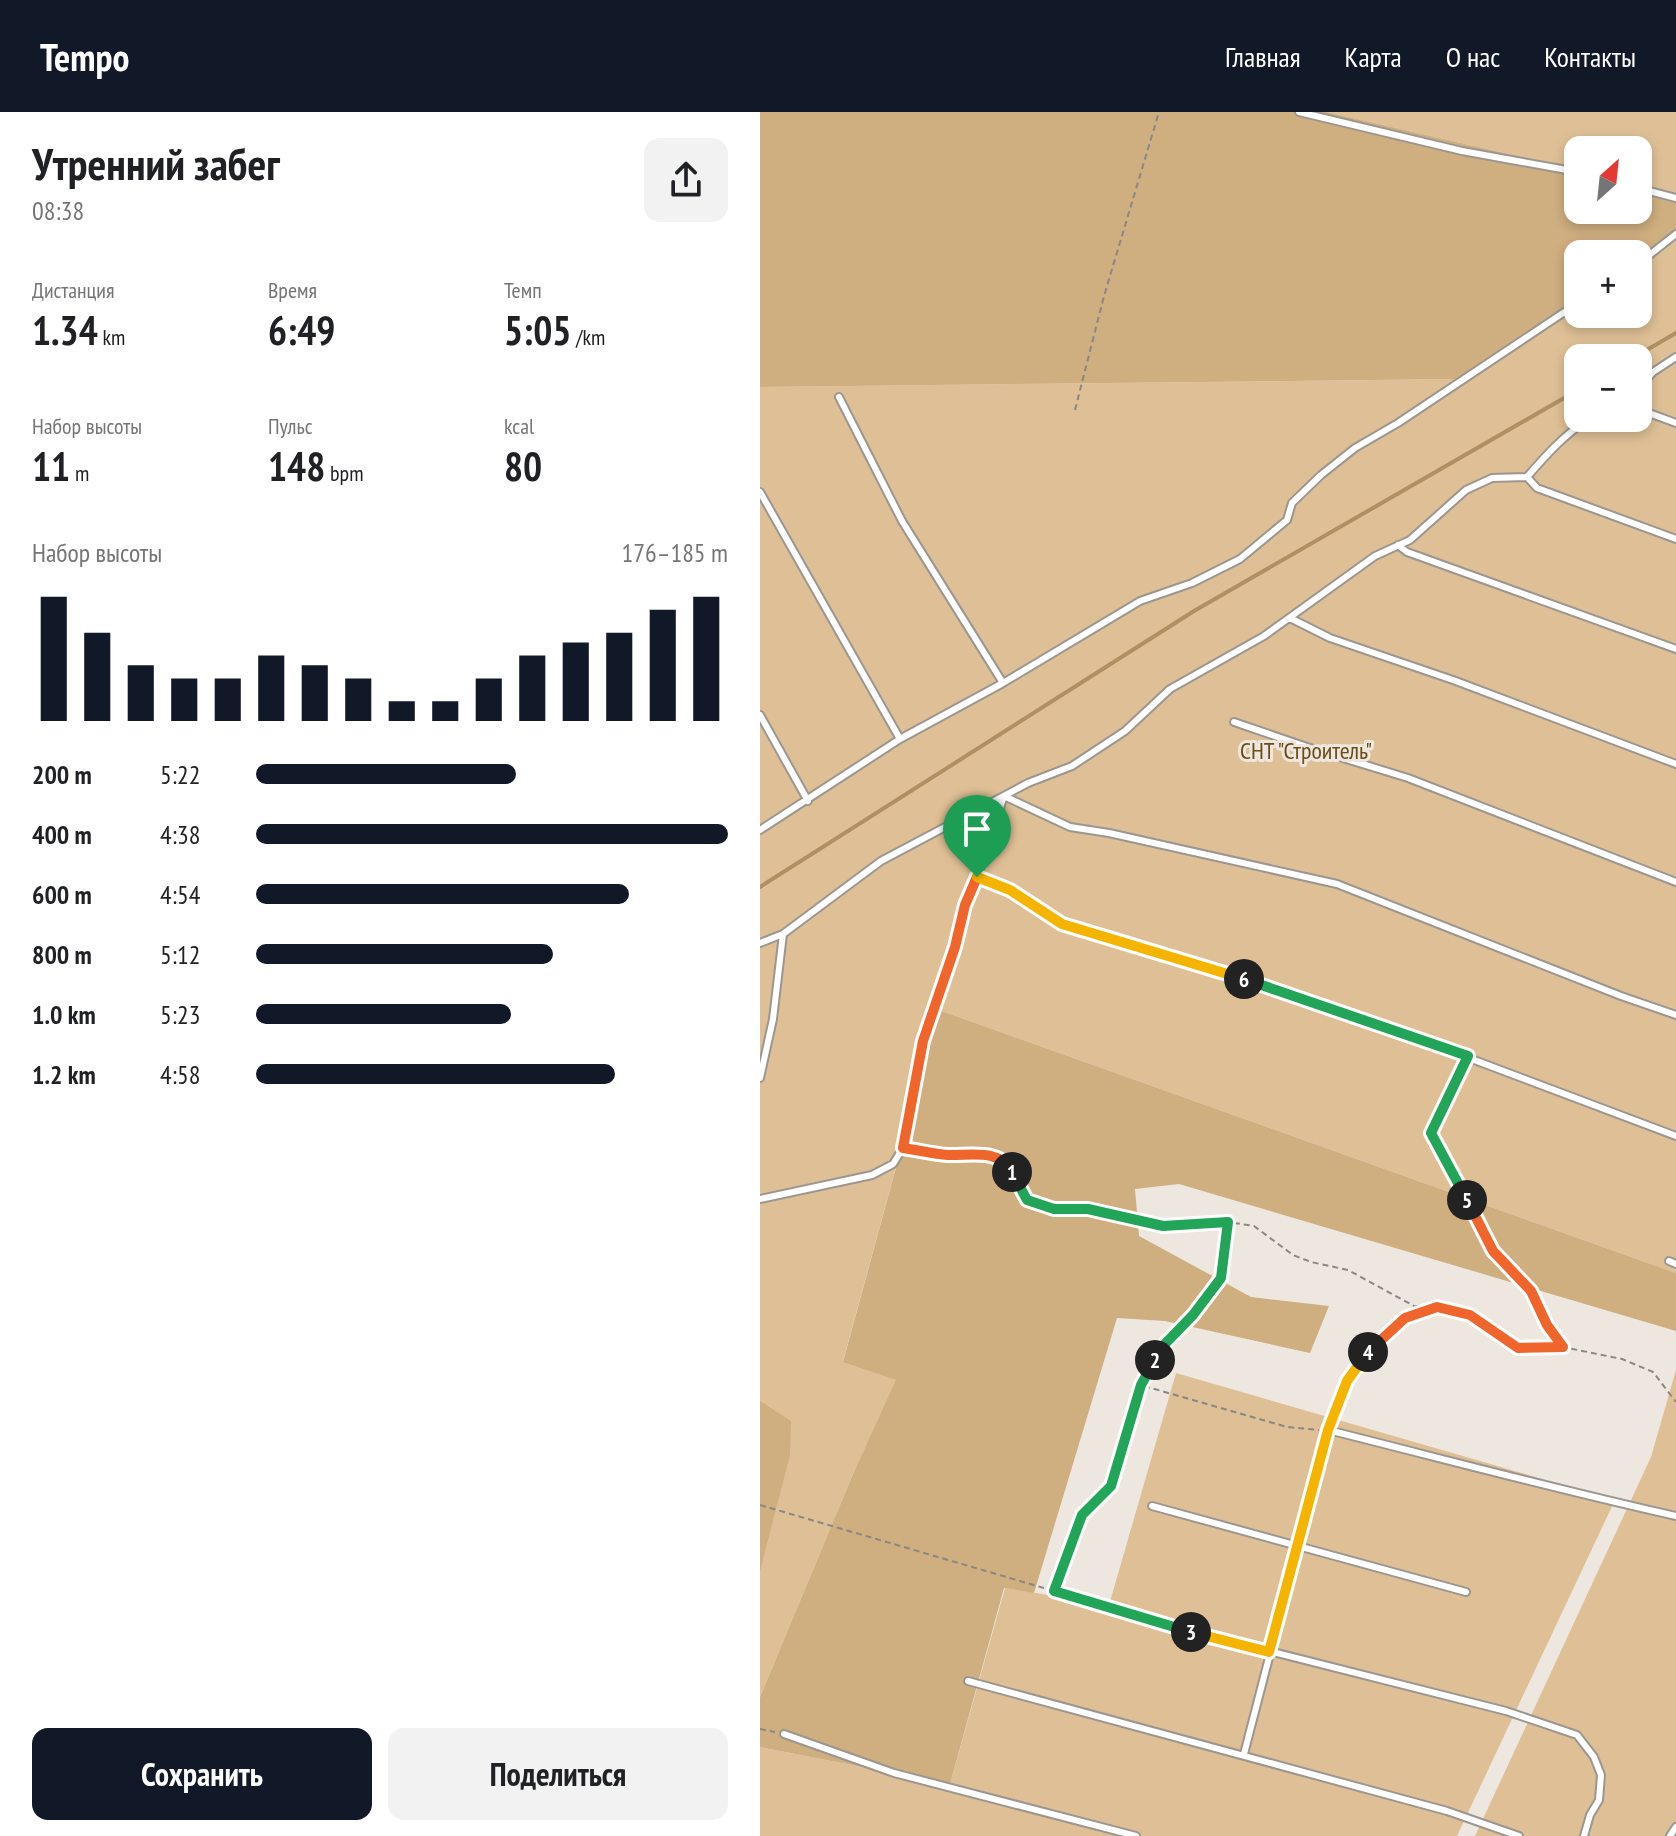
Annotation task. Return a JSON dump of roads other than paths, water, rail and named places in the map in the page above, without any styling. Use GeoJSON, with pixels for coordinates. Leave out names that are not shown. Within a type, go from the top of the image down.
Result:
{"type":"FeatureCollection","features":[{"type":"Feature","properties":{"kind":"lane"},"geometry":{"type":"LineString","coordinates":[[1299,112],[1462,151],[1564,169]]}},
{"type":"Feature","properties":{"kind":"lane"},"geometry":{"type":"LineString","coordinates":[[1652,192],[1676,198]]}},
{"type":"Feature","properties":{"kind":"lane"},"geometry":{"type":"LineString","coordinates":[[1652,253],[1676,234]]}},
{"type":"Feature","properties":{"kind":"lane"},"geometry":{"type":"LineString","coordinates":[[760,830],[900,739],[1003,683],[1140,601],[1192,583],[1240,559],[1287,520],[1292,503],[1355,448],[1564,312]]}},
{"type":"Feature","properties":{"kind":"lane"},"geometry":{"type":"LineString","coordinates":[[1652,373],[1676,357]]}},
{"type":"Feature","properties":{"kind":"lane"},"geometry":{"type":"LineString","coordinates":[[839,397],[902,521],[1003,683]]}},
{"type":"Feature","properties":{"kind":"lane"},"geometry":{"type":"LineString","coordinates":[[1652,414],[1676,423]]}},
{"type":"Feature","properties":{"kind":"lane"},"geometry":{"type":"LineString","coordinates":[[760,943],[783,934],[881,861],[1028,783],[1072,766],[1125,731],[1170,689],[1264,636],[1375,556],[1410,540],[1466,490],[1492,478],[1527,477],[1571,432]]}},
{"type":"Feature","properties":{"kind":"lane"},"geometry":{"type":"LineString","coordinates":[[1527,477],[1537,488],[1676,539]]}},
{"type":"Feature","properties":{"kind":"lane"},"geometry":{"type":"LineString","coordinates":[[760,492],[900,739]]}},
{"type":"Feature","properties":{"kind":"lane"},"geometry":{"type":"LineString","coordinates":[[1398,545],[1407,552],[1676,649]]}},
{"type":"Feature","properties":{"kind":"lane"},"geometry":{"type":"LineString","coordinates":[[1290,618],[1330,638],[1467,685],[1676,764]]}},
{"type":"Feature","properties":{"kind":"lane"},"geometry":{"type":"LineString","coordinates":[[760,715],[808,801]]}},
{"type":"Feature","properties":{"kind":"lane"},"geometry":{"type":"LineString","coordinates":[[1234,722],[1408,778],[1676,882]]}},
{"type":"Feature","properties":{"kind":"lane"},"geometry":{"type":"LineString","coordinates":[[760,1199],[872,1175],[893,1164],[903,1148],[923,1041],[955,947],[965,905],[1004,796]]}},
{"type":"Feature","properties":{"kind":"lane"},"geometry":{"type":"LineString","coordinates":[[1004,796],[1070,827],[1337,884],[1676,1015]]}},
{"type":"Feature","properties":{"kind":"lane"},"geometry":{"type":"LineString","coordinates":[[977,877],[1010,890],[1062,924],[1289,993],[1468,1056],[1676,1136]]}},
{"type":"Feature","properties":{"kind":"lane"},"geometry":{"type":"LineString","coordinates":[[760,1078],[773,1019],[783,934]]}},
{"type":"Feature","properties":{"kind":"lane"},"geometry":{"type":"LineString","coordinates":[[1244,1754],[1328,1430],[1509,1478],[1676,1516]]}},
{"type":"Feature","properties":{"kind":"lane"},"geometry":{"type":"LineString","coordinates":[[1152,1506],[1466,1592]]}},
{"type":"Feature","properties":{"kind":"lane"},"geometry":{"type":"LineString","coordinates":[[1054,1591],[1269,1652],[1506,1711],[1577,1735],[1594,1757],[1601,1775],[1599,1800],[1590,1815],[1584,1836]]}},
{"type":"Feature","properties":{"kind":"lane"},"geometry":{"type":"LineString","coordinates":[[968,1681],[1447,1811],[1519,1836]]}},
{"type":"Feature","properties":{"kind":"lane"},"geometry":{"type":"LineString","coordinates":[[784,1734],[894,1773],[1136,1836]]}},
{"type":"Feature","properties":{"kind":"lane"},"geometry":{"type":"LineString","coordinates":[[1670,1836],[1676,1827]]}},
{"type":"Feature","properties":{"kind":"waterway"},"geometry":{"type":"LineString","coordinates":[[1652,347],[1676,333]]}},
{"type":"Feature","properties":{"kind":"waterway"},"geometry":{"type":"LineString","coordinates":[[760,887],[1194,611],[1564,398]]}},
{"type":"Feature","properties":{"kind":"park label","name":"СНТ \"Строитель\""},"geometry":{"type":"Point","coordinates":[1306,750]}}]}
